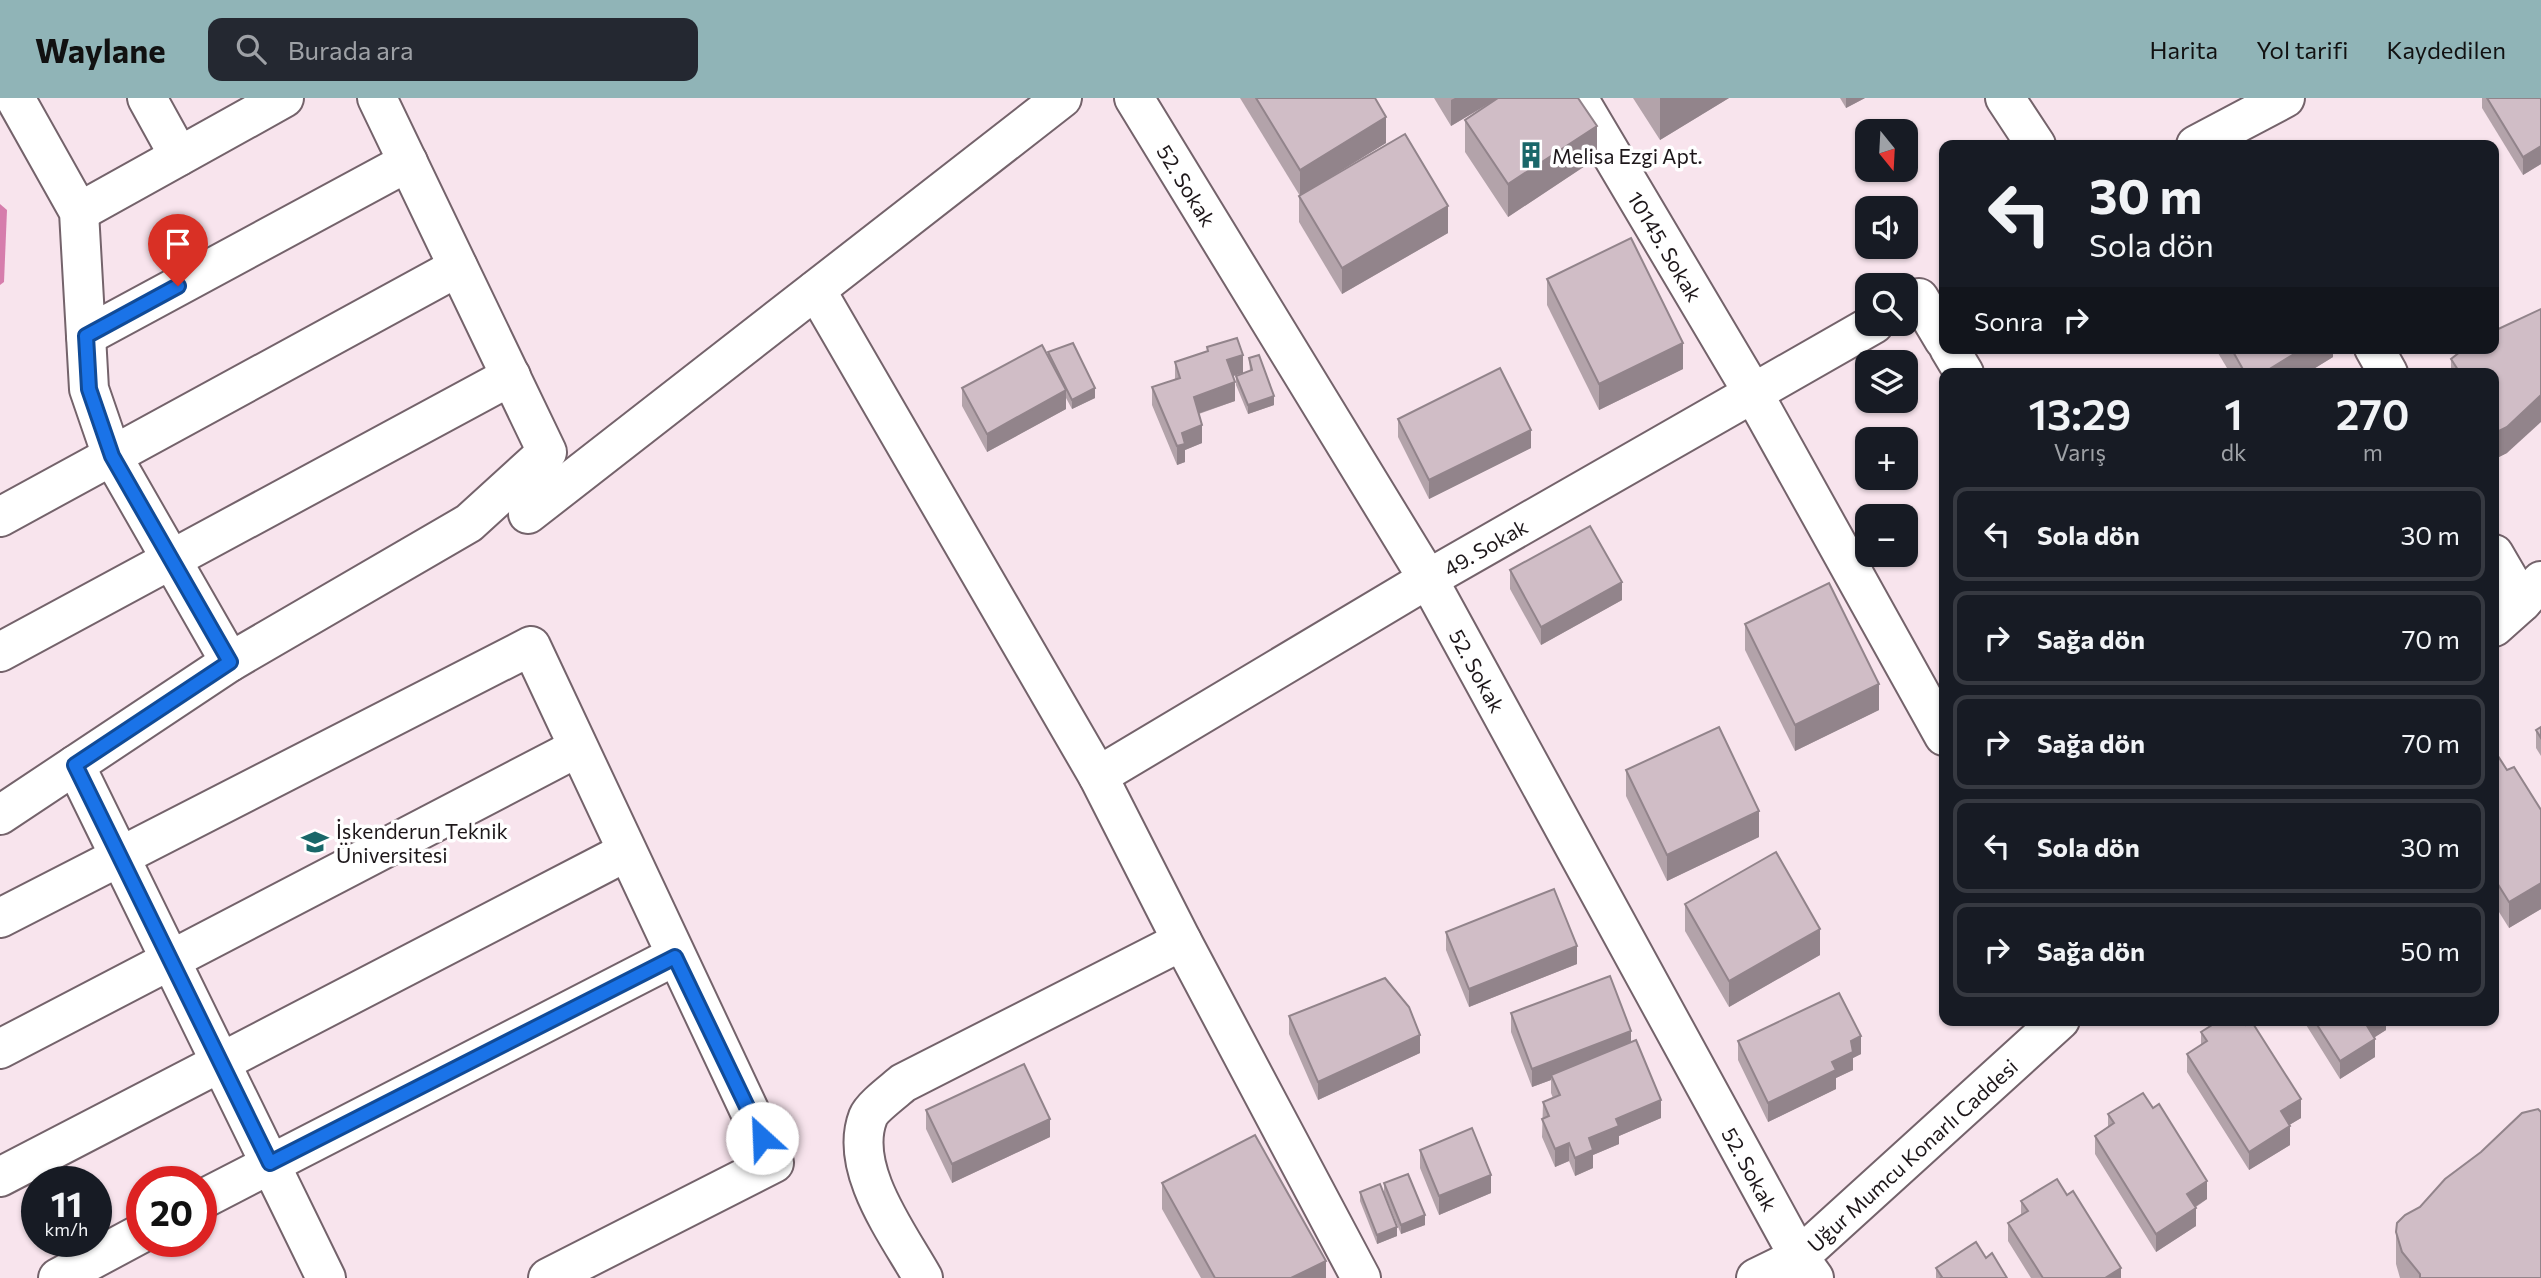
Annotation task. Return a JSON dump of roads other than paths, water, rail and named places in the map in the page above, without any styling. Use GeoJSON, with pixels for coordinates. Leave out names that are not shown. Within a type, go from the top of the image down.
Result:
{"type":"FeatureCollection","features":[{"type":"Feature","properties":{"kind":"street"},"geometry":{"type":"LineString","coordinates":[[15,98],[79,212],[89,389],[112,456],[230,662]]}},
{"type":"Feature","properties":{"kind":"street"},"geometry":{"type":"LineString","coordinates":[[147,98],[179,156]]}},
{"type":"Feature","properties":{"kind":"street"},"geometry":{"type":"LineString","coordinates":[[0,814],[230,662],[469,523],[547,452],[377,98]]}},
{"type":"Feature","properties":{"kind":"street"},"geometry":{"type":"LineString","coordinates":[[528,514],[1062,98]]}},
{"type":"Feature","properties":{"kind":"street","name":"52. Sokak"},"geometry":{"type":"LineString","coordinates":[[1135,98],[1427,579],[1806,1268]]}},
{"type":"Feature","properties":{"kind":"street","name":"10145. Sokak"},"geometry":{"type":"LineString","coordinates":[[1578,98],[1753,393],[1939,727]]}},
{"type":"Feature","properties":{"kind":"street"},"geometry":{"type":"LineString","coordinates":[[2005,98],[2033,140]]}},
{"type":"Feature","properties":{"kind":"street"},"geometry":{"type":"LineString","coordinates":[[2218,140],[2249,133],[2285,98]]}},
{"type":"Feature","properties":{"kind":"street"},"geometry":{"type":"LineString","coordinates":[[79,212],[279,99]]}},
{"type":"Feature","properties":{"kind":"street"},"geometry":{"type":"LineString","coordinates":[[86,336],[408,162]]}},
{"type":"Feature","properties":{"kind":"street"},"geometry":{"type":"LineString","coordinates":[[0,517],[458,267]]}},
{"type":"Feature","properties":{"kind":"street"},"geometry":{"type":"LineString","coordinates":[[817,290],[1098,776],[1182,942],[1362,1278]]}},
{"type":"Feature","properties":{"kind":"street"},"geometry":{"type":"LineString","coordinates":[[1923,296],[1939,330]]}},
{"type":"Feature","properties":{"kind":"street","name":"49. Sokak"},"geometry":{"type":"LineString","coordinates":[[1098,776],[1427,579],[1855,335]]}},
{"type":"Feature","properties":{"kind":"street"},"geometry":{"type":"LineString","coordinates":[[0,652],[511,376]]}},
{"type":"Feature","properties":{"kind":"street"},"geometry":{"type":"LineString","coordinates":[[2499,564],[2519,603]]}},
{"type":"Feature","properties":{"kind":"street"},"geometry":{"type":"LineString","coordinates":[[0,918],[531,646],[774,1163],[548,1278]]}},
{"type":"Feature","properties":{"kind":"street"},"geometry":{"type":"LineString","coordinates":[[0,1049],[577,748]]}},
{"type":"Feature","properties":{"kind":"street"},"geometry":{"type":"LineString","coordinates":[[75,765],[326,1278]]}},
{"type":"Feature","properties":{"kind":"street"},"geometry":{"type":"LineString","coordinates":[[0,1177],[626,852]]}},
{"type":"Feature","properties":{"kind":"street"},"geometry":{"type":"LineString","coordinates":[[923,1278],[874,1189],[864,1162],[864,1137],[869,1115],[903,1083],[1182,942]]}},
{"type":"Feature","properties":{"kind":"street"},"geometry":{"type":"LineString","coordinates":[[217,1191],[675,957]]}},
{"type":"Feature","properties":{"kind":"street","name":"Uğur Mumcu Konarlı Caddesi"},"geometry":{"type":"LineString","coordinates":[[1756,1278],[1806,1268],[2054,1026]]}},
{"type":"Feature","properties":{"kind":"street"},"geometry":{"type":"LineString","coordinates":[[58,1278],[126,1242]]}},
{"type":"Feature","properties":{"kind":"place","name":"Melisa Ezgi Apt."},"geometry":{"type":"Point","coordinates":[1531,155]}},
{"type":"Feature","properties":{"kind":"place","name":"İskenderun Teknik Üniversitesi"},"geometry":{"type":"Point","coordinates":[315,842]}}]}
